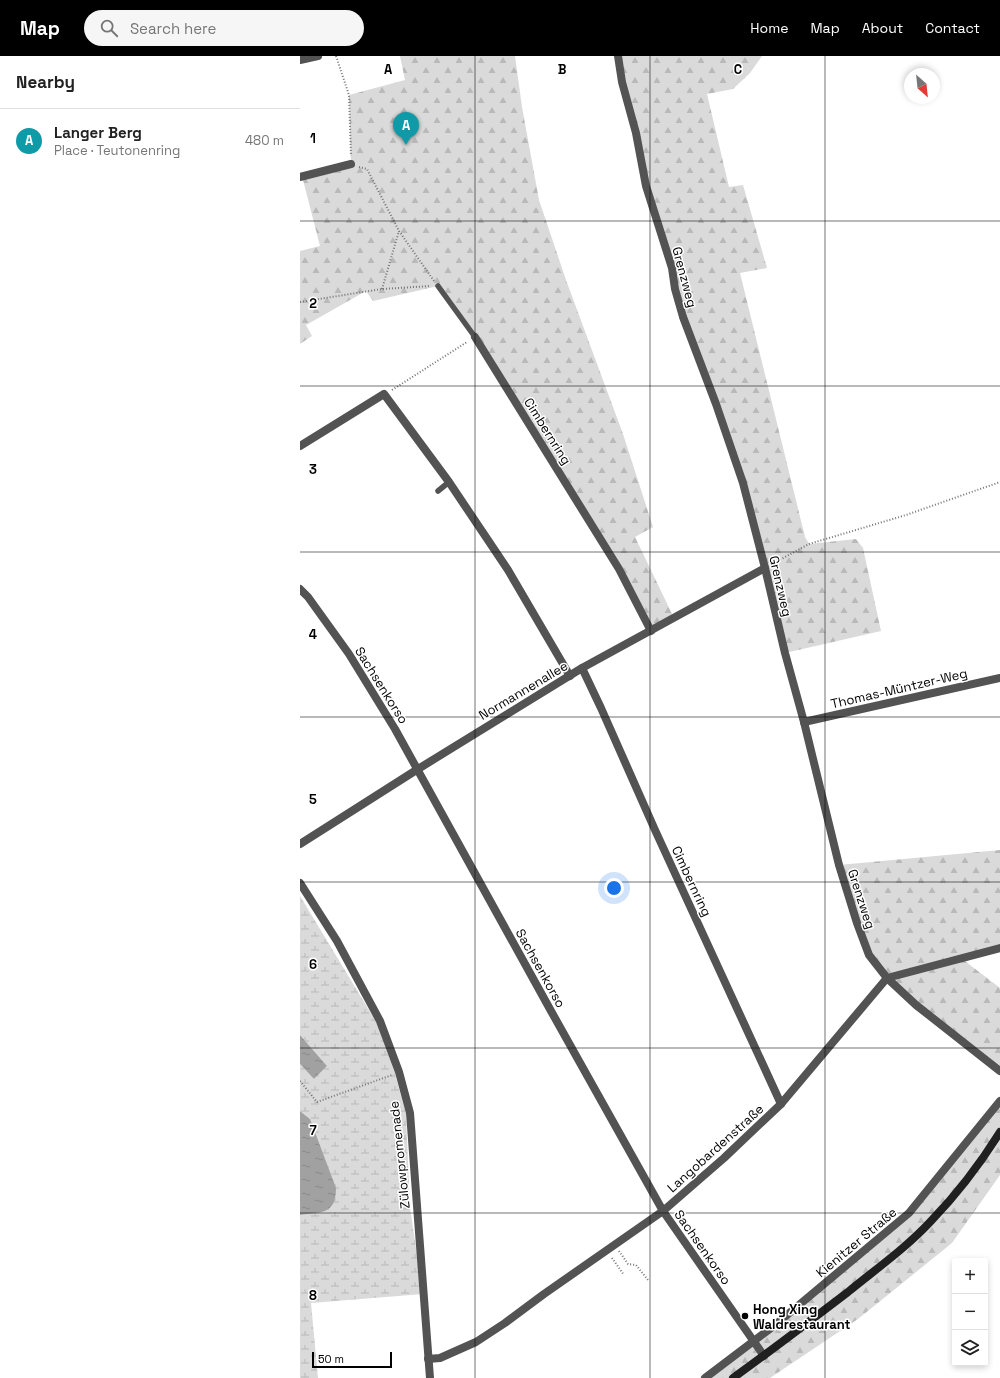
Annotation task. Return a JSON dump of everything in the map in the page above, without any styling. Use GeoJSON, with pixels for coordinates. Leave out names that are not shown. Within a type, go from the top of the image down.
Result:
{"type":"FeatureCollection","features":[{"type":"Feature","properties":{"kind":"street"},"geometry":{"type":"LineString","coordinates":[[300,60],[318,56]]}},
{"type":"Feature","properties":{"kind":"street","name":"Grenzweg"},"geometry":{"type":"LineString","coordinates":[[618,56],[622,82],[636,133],[646,186],[672,268],[675,289],[681,310],[716,404],[742,483],[765,568],[839,865],[869,954],[887,978],[916,1005],[1000,1071]]}},
{"type":"Feature","properties":{"kind":"street"},"geometry":{"type":"LineString","coordinates":[[300,177],[351,164]]}},
{"type":"Feature","properties":{"kind":"street","name":"Cimbernring"},"geometry":{"type":"LineString","coordinates":[[475,337],[619,569],[651,631]]}},
{"type":"Feature","properties":{"kind":"street"},"geometry":{"type":"LineString","coordinates":[[300,446],[384,394],[449,482],[508,570],[570,676]]}},
{"type":"Feature","properties":{"kind":"street","name":"Normannenallee"},"geometry":{"type":"LineString","coordinates":[[300,844],[418,768],[582,668],[765,568]]}},
{"type":"Feature","properties":{"kind":"street","name":"Sachsenkorso"},"geometry":{"type":"LineString","coordinates":[[300,589],[308,597],[349,654],[418,768],[551,1012],[663,1211],[764,1356]]}},
{"type":"Feature","properties":{"kind":"street","name":"Cimbernring"},"geometry":{"type":"LineString","coordinates":[[582,668],[781,1104]]}},
{"type":"Feature","properties":{"kind":"street","name":"Thomas-Müntzer-Weg"},"geometry":{"type":"LineString","coordinates":[[804,722],[1000,678]]}},
{"type":"Feature","properties":{"kind":"street","name":"Zülowpromenade"},"geometry":{"type":"LineString","coordinates":[[300,884],[336,940],[380,1021],[399,1072],[410,1113],[430,1378]]}},
{"type":"Feature","properties":{"kind":"street"},"geometry":{"type":"LineString","coordinates":[[887,978],[1000,948]]}},
{"type":"Feature","properties":{"kind":"street","name":"Langobardenstraße"},"geometry":{"type":"LineString","coordinates":[[428,1359],[440,1358],[476,1342],[663,1211],[724,1158],[781,1104],[887,978]]}},
{"type":"Feature","properties":{"kind":"street","name":"Kienitzer Straße"},"geometry":{"type":"LineString","coordinates":[[706,1378],[755,1341],[909,1213],[1000,1102]]}},
{"type":"Feature","properties":{"kind":"street"},"geometry":{"type":"LineString","coordinates":[[734,1378],[881,1266],[930,1223],[948,1203],[990,1148],[1000,1132]]}},
{"type":"Feature","properties":{"kind":"lane"},"geometry":{"type":"LineString","coordinates":[[438,286],[475,337]]}},
{"type":"Feature","properties":{"kind":"lane"},"geometry":{"type":"LineString","coordinates":[[438,491],[449,482]]}},
{"type":"Feature","properties":{"kind":"path"},"geometry":{"type":"LineString","coordinates":[[336,56],[349,95],[351,164],[367,169],[399,231],[438,286]]}},
{"type":"Feature","properties":{"kind":"path"},"geometry":{"type":"LineString","coordinates":[[382,289],[399,231]]}},
{"type":"Feature","properties":{"kind":"path"},"geometry":{"type":"LineString","coordinates":[[300,302],[382,289],[438,286]]}},
{"type":"Feature","properties":{"kind":"path"},"geometry":{"type":"LineString","coordinates":[[384,394],[475,337]]}},
{"type":"Feature","properties":{"kind":"path"},"geometry":{"type":"LineString","coordinates":[[765,568],[809,544],[906,515],[1000,482]]}},
{"type":"Feature","properties":{"kind":"path"},"geometry":{"type":"LineString","coordinates":[[300,1081],[317,1102],[399,1072]]}},
{"type":"Feature","properties":{"kind":"path"},"geometry":{"type":"LineString","coordinates":[[614,1245],[628,1264],[636,1265],[648,1280]]}},
{"type":"Feature","properties":{"kind":"path"},"geometry":{"type":"LineString","coordinates":[[606,1250],[624,1275]]}},
{"type":"Feature","properties":{"kind":"green space"},"geometry":{"type":"Polygon","coordinates":[[[400,56],[515,56],[522,107],[539,200],[566,280],[623,434],[653,527],[635,537],[674,618],[651,631],[619,569],[482,347],[438,286],[373,301],[366,291],[306,325],[312,336],[300,344],[300,251],[320,246],[302,176],[351,164],[349,95],[405,80],[400,56]]]}},
{"type":"Feature","properties":{"kind":"green space"},"geometry":{"type":"Polygon","coordinates":[[[618,56],[762,56],[750,73],[733,89],[707,94],[729,187],[743,185],[767,268],[740,273],[805,537],[809,544],[856,539],[863,548],[881,631],[785,653],[743,483],[683,317],[646,186],[618,56]]]}},
{"type":"Feature","properties":{"kind":"green space"},"geometry":{"type":"Polygon","coordinates":[[[1000,850],[1000,948],[961,958],[1000,988],[1000,1071],[916,1005],[869,955],[839,865],[1000,850]]]}},
{"type":"Feature","properties":{"kind":"green space"},"geometry":{"type":"Polygon","coordinates":[[[300,896],[378,1025],[395,1074],[406,1114],[410,1208],[423,1294],[311,1303],[318,1378],[300,1378],[300,1215],[325,1211],[310,1119],[300,1111],[300,1064],[314,1079],[327,1066],[300,1035],[300,896]]]}},
{"type":"Feature","properties":{"kind":"green space"},"geometry":{"type":"Polygon","coordinates":[[[1000,1101],[1000,1175],[952,1243],[858,1319],[770,1378],[706,1378],[909,1213],[1000,1101]]]}},
{"type":"Feature","properties":{"kind":"water"},"geometry":{"type":"Polygon","coordinates":[[[300,1035],[327,1066],[314,1079],[300,1064],[300,1035]]]}},
{"type":"Feature","properties":{"kind":"water"},"geometry":{"type":"Polygon","coordinates":[[[300,1111],[310,1119],[336,1188],[335,1197],[330,1208],[321,1212],[300,1215],[300,1111]]]}},
{"type":"Feature","properties":{"kind":"place","name":"Langer Berg"},"geometry":{"type":"Point","coordinates":[406,145]}},
{"type":"Feature","properties":{"kind":"place","name":"Hong Xing Waldrestaurant"},"geometry":{"type":"Point","coordinates":[745,1316]}}]}
